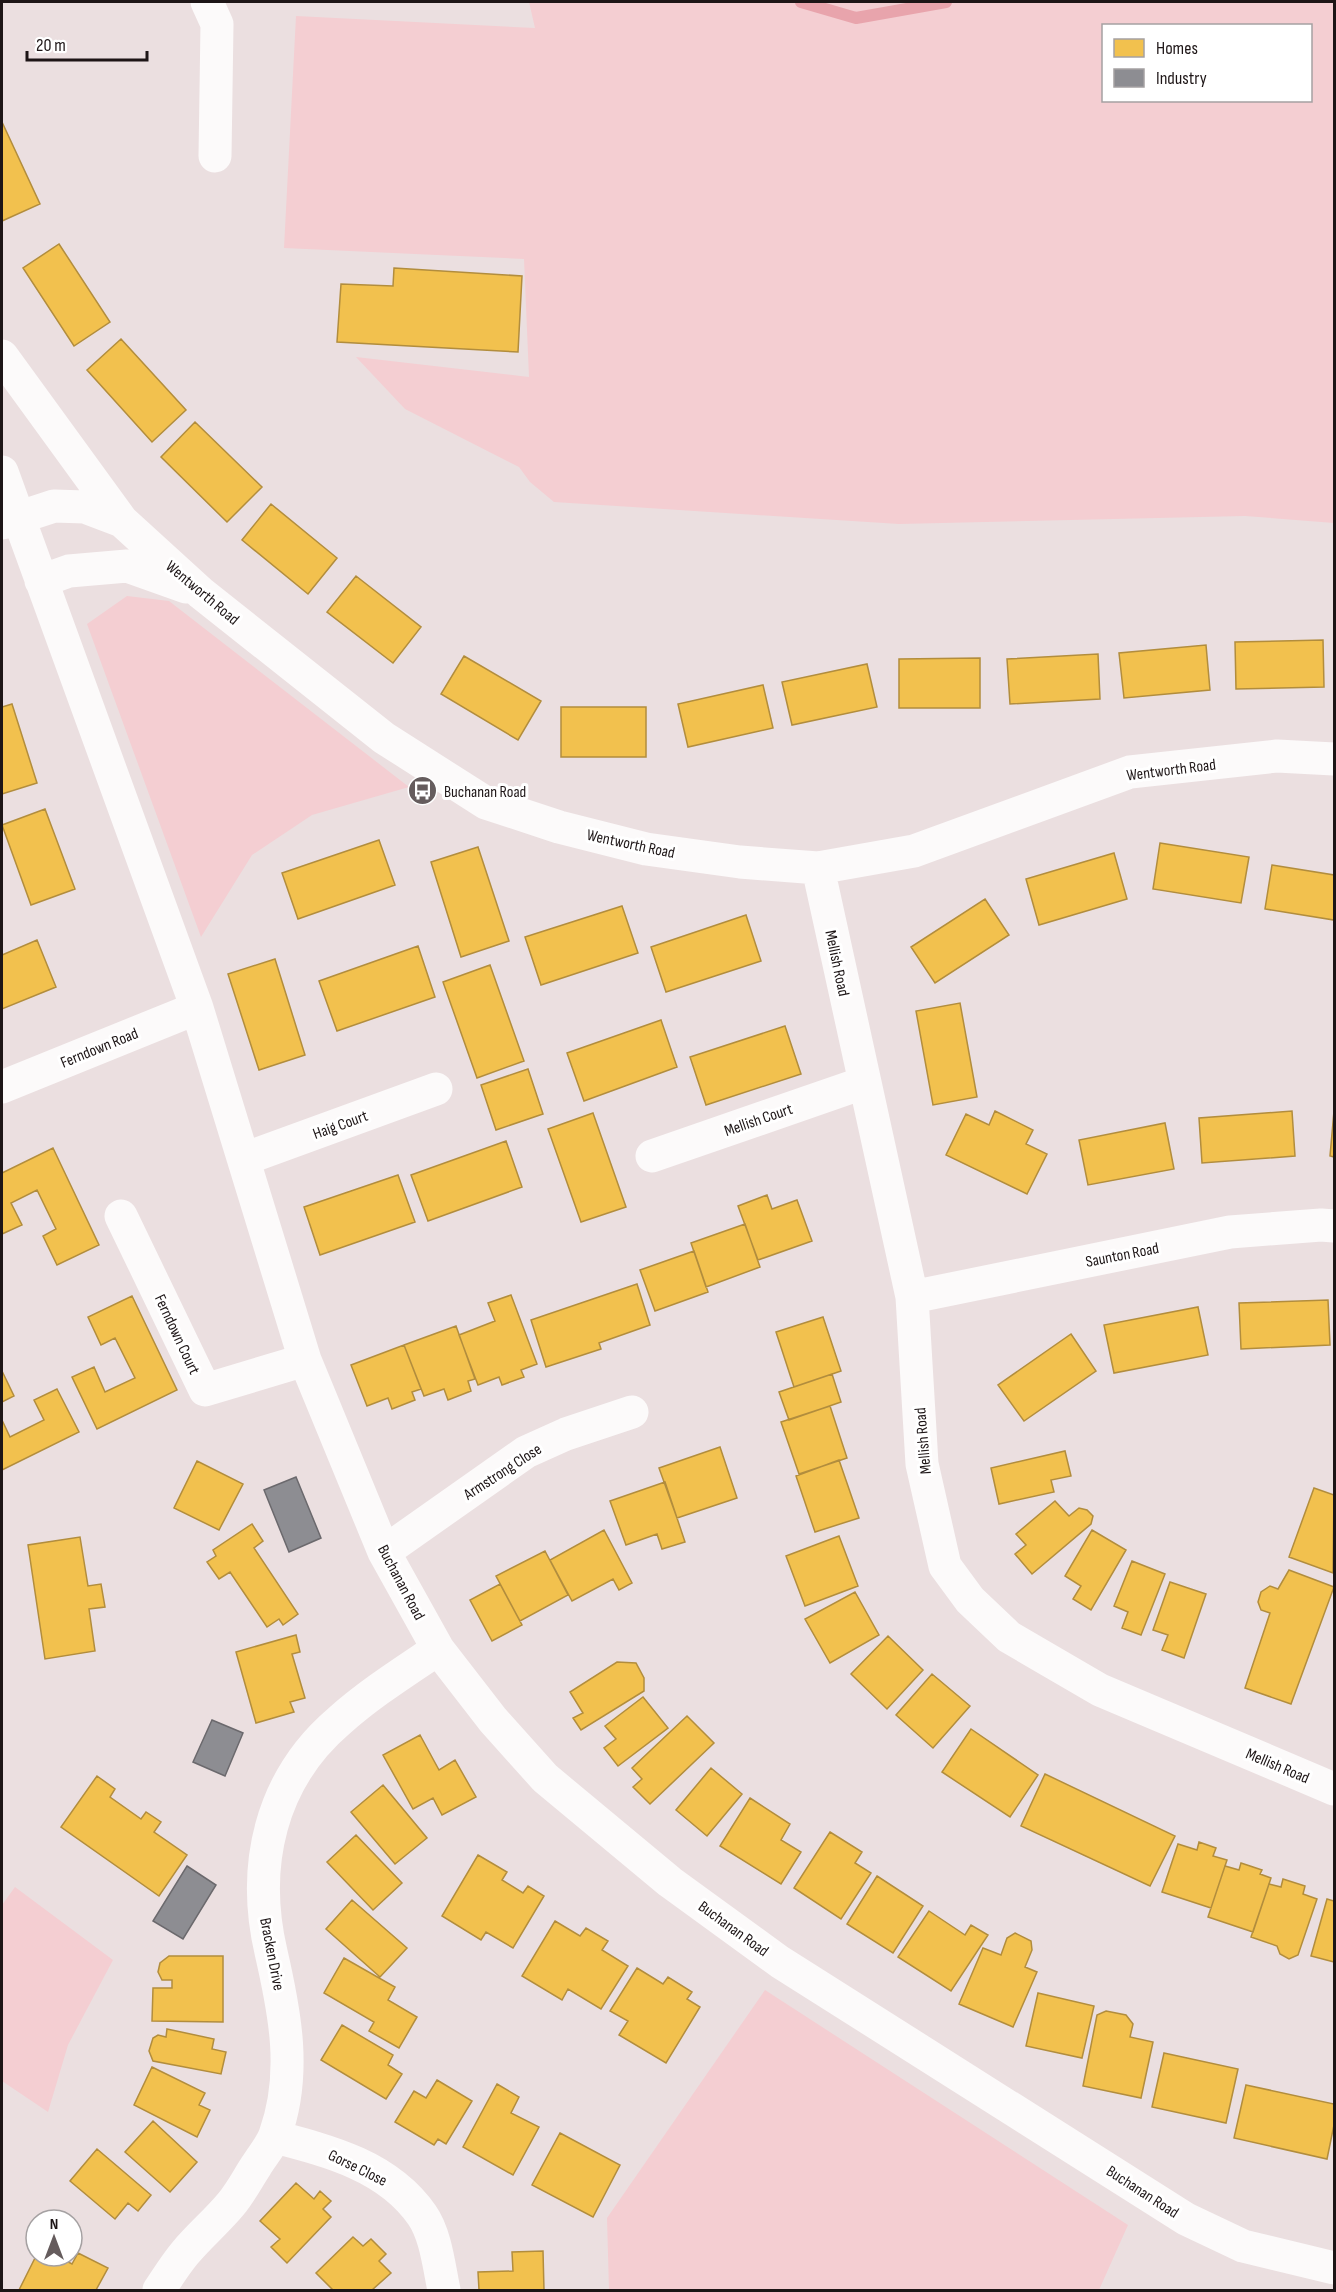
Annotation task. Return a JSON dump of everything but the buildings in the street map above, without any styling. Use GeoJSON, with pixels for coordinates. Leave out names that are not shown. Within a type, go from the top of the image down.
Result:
{"type":"FeatureCollection","features":[{"type":"Feature","properties":{"kind":"street"},"geometry":{"type":"LineString","coordinates":[[207,2],[217,24],[215,156]]}},
{"type":"Feature","properties":{"kind":"street"},"geometry":{"type":"LineString","coordinates":[[2,356],[122,521]]}},
{"type":"Feature","properties":{"kind":"street","name":"Buchanan Road"},"geometry":{"type":"LineString","coordinates":[[2,472],[9,520],[41,581],[197,1008],[305,1360],[384,1552],[438,1649],[493,1720],[545,1778],[670,1882],[780,1962],[1186,2219],[1243,2246],[1335,2268]]}},
{"type":"Feature","properties":{"kind":"street","name":"Wentworth Road"},"geometry":{"type":"LineString","coordinates":[[9,520],[54,506],[86,507],[122,521],[201,593],[384,738],[486,804],[559,827],[646,849],[740,862],[818,868],[914,851],[1130,771],[1277,756],[1335,759]]}},
{"type":"Feature","properties":{"kind":"street"},"geometry":{"type":"LineString","coordinates":[[41,581],[69,571],[127,566],[201,593]]}},
{"type":"Feature","properties":{"kind":"street","name":"Mellish Road"},"geometry":{"type":"LineString","coordinates":[[818,868],[863,1083],[912,1297],[922,1464],[945,1566],[970,1600],[1009,1637],[1100,1690],[1335,1789]]}},
{"type":"Feature","properties":{"kind":"street","name":"Ferndown Road"},"geometry":{"type":"LineString","coordinates":[[2,1087],[197,1008]]}},
{"type":"Feature","properties":{"kind":"street","name":"Mellish Court"},"geometry":{"type":"LineString","coordinates":[[652,1156],[863,1083]]}},
{"type":"Feature","properties":{"kind":"street","name":"Haig Court"},"geometry":{"type":"LineString","coordinates":[[244,1159],[436,1089]]}},
{"type":"Feature","properties":{"kind":"street","name":"Ferndown Court"},"geometry":{"type":"LineString","coordinates":[[121,1216],[205,1390],[305,1360]]}},
{"type":"Feature","properties":{"kind":"street","name":"Saunton Road"},"geometry":{"type":"LineString","coordinates":[[912,1297],[1230,1232],[1335,1226]]}},
{"type":"Feature","properties":{"kind":"street","name":"Armstrong Close"},"geometry":{"type":"LineString","coordinates":[[384,1552],[526,1452],[566,1434],[632,1413]]}},
{"type":"Feature","properties":{"kind":"street","name":"Bracken Drive"},"geometry":{"type":"LineString","coordinates":[[159,2290],[183,2255],[233,2202],[275,2137],[287,2088],[288,2052],[283,2004],[267,1933],[263,1892],[265,1846],[285,1790],[305,1759],[336,1722],[368,1696],[438,1649]]}},
{"type":"Feature","properties":{"kind":"street","name":"Gorse Close"},"geometry":{"type":"LineString","coordinates":[[275,2137],[329,2151],[396,2185],[423,2217],[437,2256],[444,2290]]}},
{"type":"Feature","properties":{"kind":"shaded area"},"geometry":{"type":"Polygon","coordinates":[[[529,2],[1334,2],[1334,523],[1245,516],[899,524],[554,502],[530,482],[519,467],[405,409],[356,357],[529,377],[524,259],[284,248],[296,16],[535,28],[529,2]]]}},
{"type":"Feature","properties":{"kind":"shaded area"},"geometry":{"type":"Polygon","coordinates":[[[127,596],[169,601],[409,787],[312,815],[252,855],[201,937],[87,624],[127,596]]]}},
{"type":"Feature","properties":{"kind":"shaded area"},"geometry":{"type":"Polygon","coordinates":[[[15,1887],[113,1960],[68,2045],[48,2112],[2,2081],[2,1905],[15,1887]]]}},
{"type":"Feature","properties":{"kind":"shaded area"},"geometry":{"type":"Polygon","coordinates":[[[765,1990],[1128,2225],[1099,2290],[609,2290],[607,2218],[765,1990]]]}},
{"type":"Feature","properties":{"kind":"waterway"},"geometry":{"type":"LineString","coordinates":[[801,2],[856,18],[946,2]]}},
{"type":"Feature","properties":{"kind":"place","name":"Buchanan Road"},"geometry":{"type":"Point","coordinates":[423,791]}}]}
